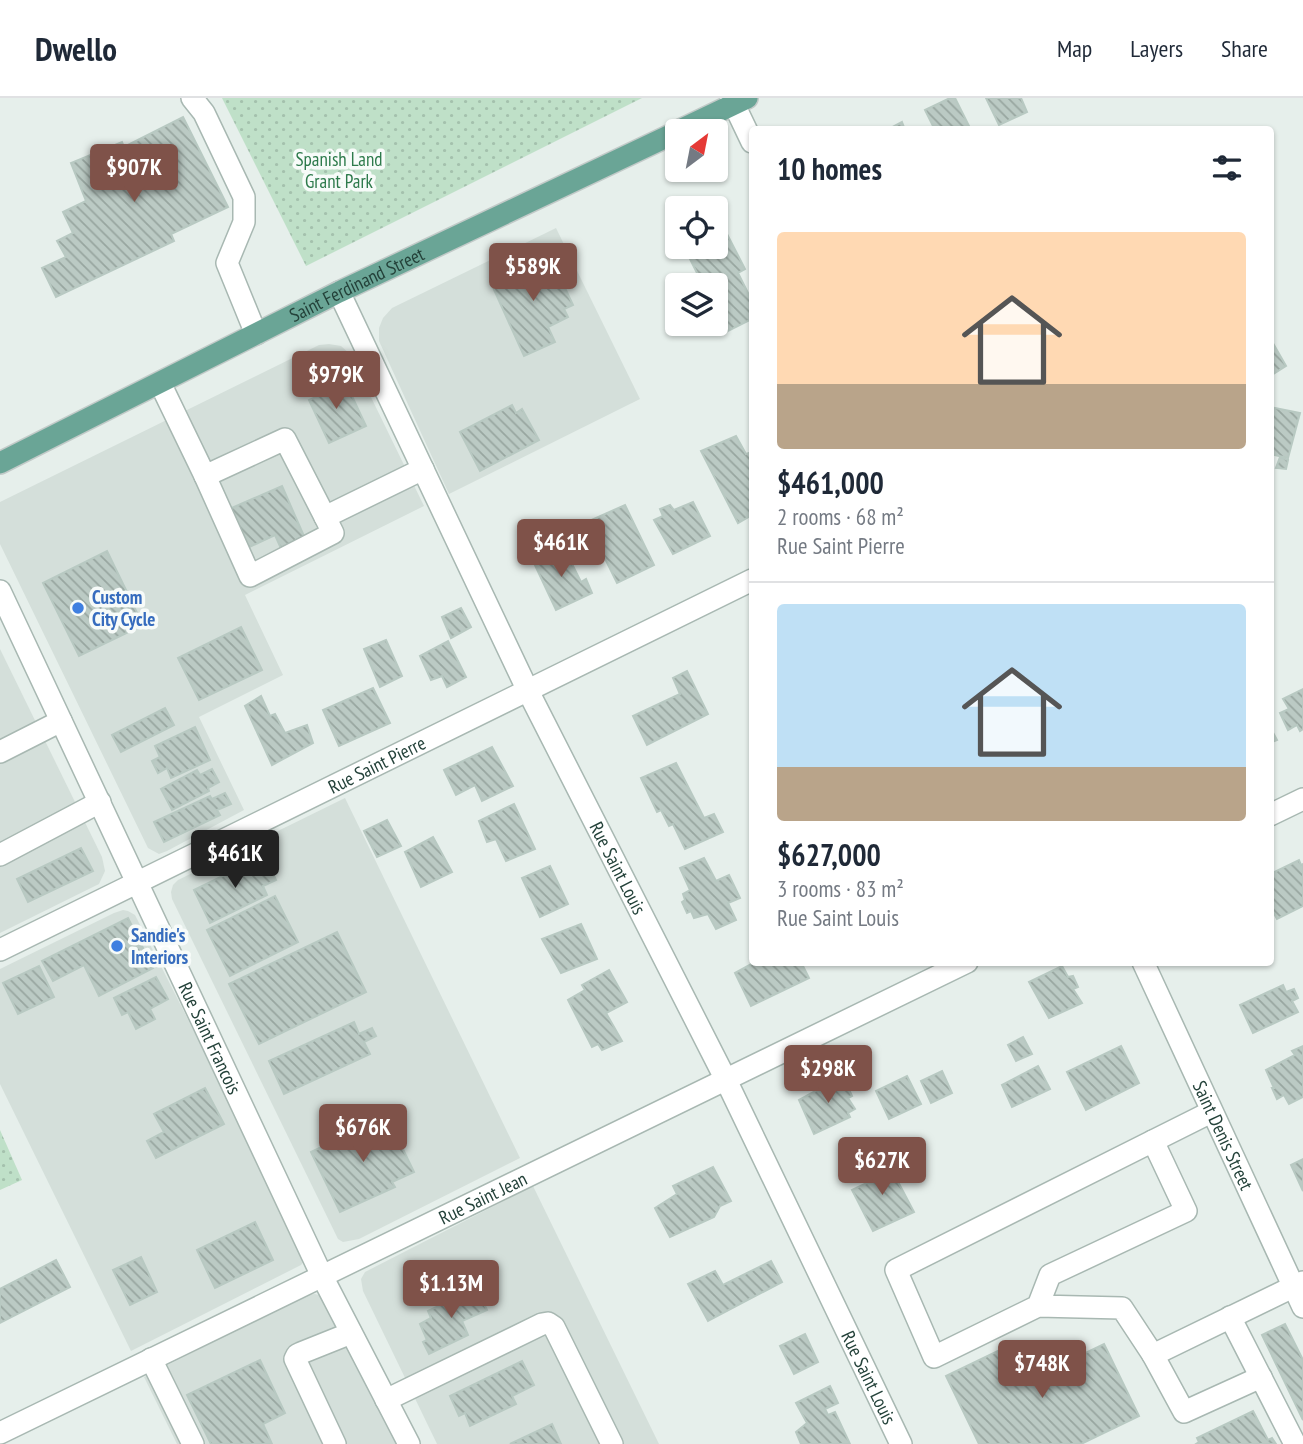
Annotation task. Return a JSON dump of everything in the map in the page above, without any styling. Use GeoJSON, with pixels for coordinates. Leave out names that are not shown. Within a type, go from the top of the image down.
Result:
{"type":"FeatureCollection","features":[{"type":"Feature","properties":{"kind":"main road","name":"Saint Ferdinand Street"},"geometry":{"type":"LineString","coordinates":[[701,119],[738,100]]}},
{"type":"Feature","properties":{"kind":"main road","name":"Saint Ferdinand Street"},"geometry":{"type":"LineString","coordinates":[[0,463],[339,292],[665,137]]}},
{"type":"Feature","properties":{"kind":"street"},"geometry":{"type":"LineString","coordinates":[[192,98],[204,114],[244,197],[244,222],[227,262],[256,334]]}},
{"type":"Feature","properties":{"kind":"street"},"geometry":{"type":"LineString","coordinates":[[738,100],[749,133]]}},
{"type":"Feature","properties":{"kind":"street","name":"Rue Saint Louis"},"geometry":{"type":"LineString","coordinates":[[339,292],[528,691],[726,1080],[901,1444]]}},
{"type":"Feature","properties":{"kind":"street"},"geometry":{"type":"LineString","coordinates":[[160,383],[250,576],[333,533],[285,439],[205,476]]}},
{"type":"Feature","properties":{"kind":"street"},"geometry":{"type":"LineString","coordinates":[[325,517],[423,469]]}},
{"type":"Feature","properties":{"kind":"street","name":"Rue Saint Pierre"},"geometry":{"type":"LineString","coordinates":[[1,945],[138,882],[749,581]]}},
{"type":"Feature","properties":{"kind":"street","name":"Rue Saint Francois"},"geometry":{"type":"LineString","coordinates":[[0,591],[322,1276],[409,1444]]}},
{"type":"Feature","properties":{"kind":"street"},"geometry":{"type":"LineString","coordinates":[[0,752],[61,721]]}},
{"type":"Feature","properties":{"kind":"street"},"geometry":{"type":"LineString","coordinates":[[1274,813],[1303,799]]}},
{"type":"Feature","properties":{"kind":"street"},"geometry":{"type":"LineString","coordinates":[[0,855],[100,802]]}},
{"type":"Feature","properties":{"kind":"street","name":"Rue Saint Jean"},"geometry":{"type":"LineString","coordinates":[[0,1433],[959,966]]}},
{"type":"Feature","properties":{"kind":"street","name":"Saint Denis Street"},"geometry":{"type":"LineString","coordinates":[[1145,966],[1211,1112],[1298,1284],[1303,1307]]}},
{"type":"Feature","properties":{"kind":"street"},"geometry":{"type":"LineString","coordinates":[[1211,1112],[896,1270],[934,1357],[1038,1306],[1122,1308],[1153,1355],[1184,1412],[1261,1377]]}},
{"type":"Feature","properties":{"kind":"street"},"geometry":{"type":"LineString","coordinates":[[1038,1306],[1050,1275],[1186,1211],[1153,1141]]}},
{"type":"Feature","properties":{"kind":"street"},"geometry":{"type":"LineString","coordinates":[[1153,1355],[1298,1284]]}},
{"type":"Feature","properties":{"kind":"street"},"geometry":{"type":"LineString","coordinates":[[1230,1317],[1295,1444]]}},
{"type":"Feature","properties":{"kind":"street"},"geometry":{"type":"LineString","coordinates":[[386,1400],[548,1323],[554,1327],[612,1444]]}},
{"type":"Feature","properties":{"kind":"street"},"geometry":{"type":"LineString","coordinates":[[335,1444],[295,1359],[301,1353],[352,1334]]}},
{"type":"Feature","properties":{"kind":"street"},"geometry":{"type":"LineString","coordinates":[[151,1359],[193,1444]]}},
{"type":"Feature","properties":{"kind":"shaded area"},"geometry":{"type":"Polygon","coordinates":[[[556,228],[640,399],[449,494],[379,341],[379,328],[383,318],[392,308],[556,228]]]}},
{"type":"Feature","properties":{"kind":"shaded area"},"geometry":{"type":"Polygon","coordinates":[[[319,345],[341,346],[350,354],[424,506],[245,595],[283,675],[199,717],[244,810],[159,854],[148,848],[0,544],[0,502],[319,345]]]}},
{"type":"Feature","properties":{"kind":"shaded area"},"geometry":{"type":"Polygon","coordinates":[[[0,649],[102,857],[105,871],[99,884],[0,933],[0,649]]]}},
{"type":"Feature","properties":{"kind":"shaded area"},"geometry":{"type":"Polygon","coordinates":[[[345,798],[520,1158],[359,1239],[343,1242],[338,1239],[172,899],[171,892],[178,880],[345,798]]]}},
{"type":"Feature","properties":{"kind":"shaded area"},"geometry":{"type":"Polygon","coordinates":[[[123,910],[135,915],[304,1248],[305,1260],[301,1265],[131,1351],[0,1084],[0,969],[123,910]]]}},
{"type":"Feature","properties":{"kind":"shaded area"},"geometry":{"type":"Polygon","coordinates":[[[533,1186],[659,1444],[437,1444],[363,1291],[361,1279],[365,1272],[533,1186]]]}},
{"type":"Feature","properties":{"kind":"shaded area"},"geometry":{"type":"Polygon","coordinates":[[[315,1294],[323,1296],[400,1444],[177,1444],[144,1377],[298,1299],[315,1294]]]}},
{"type":"Feature","properties":{"kind":"green space","name":"Spanish Land Grant Park"},"geometry":{"type":"Polygon","coordinates":[[[222,98],[642,98],[306,266],[222,98]]]}},
{"type":"Feature","properties":{"kind":"green space"},"geometry":{"type":"Polygon","coordinates":[[[0,1130],[22,1180],[0,1190],[0,1130]]]}},
{"type":"Feature","properties":{"kind":"building"},"geometry":{"type":"Polygon","coordinates":[[[955,98],[969,126],[933,126],[925,110],[955,98]]]}},
{"type":"Feature","properties":{"kind":"building"},"geometry":{"type":"Polygon","coordinates":[[[986,98],[1021,98],[1027,112],[999,125],[986,98]]]}},
{"type":"Feature","properties":{"kind":"building"},"geometry":{"type":"Polygon","coordinates":[[[183,117],[228,207],[171,234],[174,241],[56,297],[42,268],[66,257],[57,241],[73,233],[63,212],[86,201],[71,163],[122,142],[124,147],[183,117]]]}},
{"type":"Feature","properties":{"kind":"building"},"geometry":{"type":"Polygon","coordinates":[[[728,236],[745,269],[738,273],[749,295],[749,320],[728,331],[728,273],[697,273],[690,259],[728,259],[728,236]]]}},
{"type":"Feature","properties":{"kind":"building"},"geometry":{"type":"Polygon","coordinates":[[[550,256],[573,305],[564,309],[568,317],[548,327],[555,342],[524,356],[491,283],[550,256]]]}},
{"type":"Feature","properties":{"kind":"building"},"geometry":{"type":"Polygon","coordinates":[[[1274,345],[1286,366],[1274,374],[1274,345]]]}},
{"type":"Feature","properties":{"kind":"building"},"geometry":{"type":"Polygon","coordinates":[[[335,380],[337,385],[345,381],[366,426],[329,443],[309,400],[316,397],[312,390],[335,380]]]}},
{"type":"Feature","properties":{"kind":"building"},"geometry":{"type":"Polygon","coordinates":[[[512,405],[516,413],[522,409],[539,440],[480,471],[460,432],[512,405]]]}},
{"type":"Feature","properties":{"kind":"building"},"geometry":{"type":"Polygon","coordinates":[[[1274,408],[1300,413],[1288,458],[1274,455],[1274,408]]]}},
{"type":"Feature","properties":{"kind":"building"},"geometry":{"type":"Polygon","coordinates":[[[736,436],[746,454],[749,453],[749,517],[738,523],[701,451],[736,436]]]}},
{"type":"Feature","properties":{"kind":"building"},"geometry":{"type":"Polygon","coordinates":[[[1280,457],[1288,460],[1286,469],[1276,468],[1280,457]]]}},
{"type":"Feature","properties":{"kind":"building"},"geometry":{"type":"Polygon","coordinates":[[[282,486],[307,543],[283,553],[275,535],[245,549],[227,510],[282,486]]]}},
{"type":"Feature","properties":{"kind":"building"},"geometry":{"type":"Polygon","coordinates":[[[693,502],[710,536],[673,554],[654,520],[663,516],[660,509],[670,505],[674,510],[693,502]]]}},
{"type":"Feature","properties":{"kind":"building"},"geometry":{"type":"Polygon","coordinates":[[[625,505],[654,565],[617,583],[587,522],[625,505]]]}},
{"type":"Feature","properties":{"kind":"building"},"geometry":{"type":"Polygon","coordinates":[[[563,546],[581,582],[586,579],[592,593],[556,610],[533,561],[563,546]]]}},
{"type":"Feature","properties":{"kind":"building"},"geometry":{"type":"Polygon","coordinates":[[[107,551],[143,625],[79,656],[43,583],[107,551]]]}},
{"type":"Feature","properties":{"kind":"building"},"geometry":{"type":"Polygon","coordinates":[[[461,608],[471,627],[451,638],[442,617],[461,608]]]}},
{"type":"Feature","properties":{"kind":"building"},"geometry":{"type":"Polygon","coordinates":[[[241,627],[262,670],[199,700],[178,658],[241,627]]]}},
{"type":"Feature","properties":{"kind":"building"},"geometry":{"type":"Polygon","coordinates":[[[386,640],[402,676],[380,687],[364,649],[386,640]]]}},
{"type":"Feature","properties":{"kind":"building"},"geometry":{"type":"Polygon","coordinates":[[[448,641],[466,677],[447,687],[442,676],[431,680],[420,656],[448,641]]]}},
{"type":"Feature","properties":{"kind":"building"},"geometry":{"type":"Polygon","coordinates":[[[687,671],[708,714],[647,745],[633,716],[680,694],[673,678],[687,671]]]}},
{"type":"Feature","properties":{"kind":"building"},"geometry":{"type":"Polygon","coordinates":[[[373,688],[390,723],[339,746],[323,710],[373,688]]]}},
{"type":"Feature","properties":{"kind":"building"},"geometry":{"type":"Polygon","coordinates":[[[1303,689],[1303,729],[1300,731],[1297,725],[1288,730],[1280,713],[1289,709],[1283,699],[1303,689]]]}},
{"type":"Feature","properties":{"kind":"building"},"geometry":{"type":"Polygon","coordinates":[[[261,696],[270,716],[275,714],[285,733],[307,725],[313,743],[272,765],[245,706],[261,696]]]}},
{"type":"Feature","properties":{"kind":"building"},"geometry":{"type":"Polygon","coordinates":[[[165,708],[174,725],[121,752],[112,735],[165,708]]]}},
{"type":"Feature","properties":{"kind":"building"},"geometry":{"type":"Polygon","coordinates":[[[195,727],[210,760],[171,778],[167,768],[158,773],[152,761],[160,757],[155,746],[195,727]]]}},
{"type":"Feature","properties":{"kind":"building"},"geometry":{"type":"Polygon","coordinates":[[[492,747],[513,786],[482,801],[475,785],[456,795],[444,770],[492,747]]]}},
{"type":"Feature","properties":{"kind":"building"},"geometry":{"type":"Polygon","coordinates":[[[676,763],[704,818],[714,814],[723,832],[685,849],[673,824],[669,826],[661,810],[657,812],[641,778],[676,763]]]}},
{"type":"Feature","properties":{"kind":"building"},"geometry":{"type":"Polygon","coordinates":[[[212,769],[219,782],[208,788],[209,791],[172,810],[161,789],[197,770],[200,775],[212,769]]]}},
{"type":"Feature","properties":{"kind":"building"},"geometry":{"type":"Polygon","coordinates":[[[225,793],[231,804],[217,810],[220,815],[164,842],[154,822],[210,796],[212,799],[225,793]]]}},
{"type":"Feature","properties":{"kind":"building"},"geometry":{"type":"Polygon","coordinates":[[[514,804],[535,849],[506,861],[496,839],[487,842],[479,821],[514,804]]]}},
{"type":"Feature","properties":{"kind":"building"},"geometry":{"type":"Polygon","coordinates":[[[387,820],[401,846],[377,857],[364,831],[387,820]]]}},
{"type":"Feature","properties":{"kind":"building"},"geometry":{"type":"Polygon","coordinates":[[[433,837],[452,872],[421,887],[405,852],[433,837]]]}},
{"type":"Feature","properties":{"kind":"building"},"geometry":{"type":"Polygon","coordinates":[[[81,848],[93,871],[28,902],[17,879],[81,848]]]}},
{"type":"Feature","properties":{"kind":"building"},"geometry":{"type":"Polygon","coordinates":[[[704,858],[716,881],[729,875],[740,898],[728,903],[736,920],[716,929],[708,914],[694,918],[691,911],[687,913],[682,902],[685,900],[683,894],[690,890],[680,868],[704,858]]]}},
{"type":"Feature","properties":{"kind":"building"},"geometry":{"type":"Polygon","coordinates":[[[267,860],[276,880],[263,886],[267,895],[210,923],[194,890],[249,863],[251,867],[267,860]]]}},
{"type":"Feature","properties":{"kind":"building"},"geometry":{"type":"Polygon","coordinates":[[[1299,860],[1301,865],[1303,864],[1303,906],[1277,919],[1274,913],[1274,872],[1299,860]]]}},
{"type":"Feature","properties":{"kind":"building"},"geometry":{"type":"Polygon","coordinates":[[[550,866],[568,904],[540,917],[522,878],[550,866]]]}},
{"type":"Feature","properties":{"kind":"building"},"geometry":{"type":"Polygon","coordinates":[[[275,896],[298,942],[230,976],[207,930],[275,896]]]}},
{"type":"Feature","properties":{"kind":"building"},"geometry":{"type":"Polygon","coordinates":[[[128,918],[153,968],[99,996],[84,965],[53,981],[42,961],[128,918]]]}},
{"type":"Feature","properties":{"kind":"building"},"geometry":{"type":"Polygon","coordinates":[[[581,924],[597,959],[561,973],[542,939],[581,924]]]}},
{"type":"Feature","properties":{"kind":"building"},"geometry":{"type":"Polygon","coordinates":[[[337,932],[366,992],[259,1044],[229,984],[337,932]]]}},
{"type":"Feature","properties":{"kind":"building"},"geometry":{"type":"Polygon","coordinates":[[[749,965],[803,966],[809,978],[751,1006],[735,973],[749,965]]]}},
{"type":"Feature","properties":{"kind":"building"},"geometry":{"type":"Polygon","coordinates":[[[39,966],[54,997],[18,1014],[3,983],[39,966]]]}},
{"type":"Feature","properties":{"kind":"building"},"geometry":{"type":"Polygon","coordinates":[[[1062,966],[1068,977],[1073,976],[1078,987],[1073,989],[1082,1003],[1049,1018],[1029,982],[1062,966]]]}},
{"type":"Feature","properties":{"kind":"building"},"geometry":{"type":"Polygon","coordinates":[[[609,970],[627,1002],[606,1013],[622,1041],[602,1050],[598,1044],[592,1047],[568,1000],[585,990],[582,985],[609,970]]]}},
{"type":"Feature","properties":{"kind":"building"},"geometry":{"type":"Polygon","coordinates":[[[156,977],[168,999],[150,1009],[155,1019],[136,1029],[128,1012],[122,1015],[114,998],[156,977]]]}},
{"type":"Feature","properties":{"kind":"building"},"geometry":{"type":"Polygon","coordinates":[[[1283,985],[1286,992],[1294,989],[1298,998],[1292,1001],[1298,1012],[1253,1033],[1240,1005],[1283,985]]]}},
{"type":"Feature","properties":{"kind":"building"},"geometry":{"type":"Polygon","coordinates":[[[354,1022],[359,1034],[372,1028],[376,1036],[364,1042],[370,1054],[284,1094],[269,1061],[354,1022]]]}},
{"type":"Feature","properties":{"kind":"building"},"geometry":{"type":"Polygon","coordinates":[[[1023,1037],[1032,1054],[1016,1061],[1008,1045],[1023,1037]]]}},
{"type":"Feature","properties":{"kind":"building"},"geometry":{"type":"Polygon","coordinates":[[[1121,1046],[1139,1083],[1086,1110],[1067,1072],[1121,1046]]]}},
{"type":"Feature","properties":{"kind":"building"},"geometry":{"type":"Polygon","coordinates":[[[1303,1046],[1303,1097],[1289,1104],[1284,1095],[1277,1099],[1266,1070],[1295,1055],[1292,1051],[1303,1046]]]}},
{"type":"Feature","properties":{"kind":"building"},"geometry":{"type":"Polygon","coordinates":[[[1038,1066],[1050,1089],[1012,1107],[1002,1085],[1038,1066]]]}},
{"type":"Feature","properties":{"kind":"building"},"geometry":{"type":"Polygon","coordinates":[[[942,1071],[952,1093],[931,1103],[921,1081],[942,1071]]]}},
{"type":"Feature","properties":{"kind":"building"},"geometry":{"type":"Polygon","coordinates":[[[843,1076],[852,1096],[848,1098],[855,1109],[848,1113],[850,1117],[814,1134],[799,1100],[843,1076]]]}},
{"type":"Feature","properties":{"kind":"building"},"geometry":{"type":"Polygon","coordinates":[[[907,1076],[921,1104],[889,1119],[876,1091],[907,1076]]]}},
{"type":"Feature","properties":{"kind":"building"},"geometry":{"type":"Polygon","coordinates":[[[205,1088],[224,1124],[156,1158],[147,1141],[164,1132],[154,1114],[205,1088]]]}},
{"type":"Feature","properties":{"kind":"building"},"geometry":{"type":"Polygon","coordinates":[[[387,1116],[414,1172],[392,1182],[395,1187],[340,1212],[311,1152],[387,1116]]]}},
{"type":"Feature","properties":{"kind":"building"},"geometry":{"type":"Polygon","coordinates":[[[886,1159],[914,1212],[873,1231],[852,1190],[871,1181],[864,1169],[886,1159]]]}},
{"type":"Feature","properties":{"kind":"building"},"geometry":{"type":"Polygon","coordinates":[[[1303,1159],[1303,1191],[1291,1165],[1303,1159]]]}},
{"type":"Feature","properties":{"kind":"building"},"geometry":{"type":"Polygon","coordinates":[[[713,1167],[731,1201],[720,1206],[714,1217],[670,1237],[655,1208],[677,1194],[673,1186],[713,1167]]]}},
{"type":"Feature","properties":{"kind":"building"},"geometry":{"type":"Polygon","coordinates":[[[255,1222],[273,1260],[215,1288],[197,1250],[255,1222]]]}},
{"type":"Feature","properties":{"kind":"building"},"geometry":{"type":"Polygon","coordinates":[[[141,1257],[157,1292],[130,1305],[113,1270],[141,1257]]]}},
{"type":"Feature","properties":{"kind":"building"},"geometry":{"type":"Polygon","coordinates":[[[56,1260],[70,1287],[0,1323],[0,1289],[56,1260]]]}},
{"type":"Feature","properties":{"kind":"building"},"geometry":{"type":"Polygon","coordinates":[[[771,1261],[782,1282],[708,1321],[688,1284],[715,1271],[723,1285],[771,1261]]]}},
{"type":"Feature","properties":{"kind":"building"},"geometry":{"type":"Polygon","coordinates":[[[476,1288],[487,1310],[462,1321],[468,1335],[429,1354],[423,1342],[427,1340],[420,1324],[431,1318],[428,1311],[476,1288]]]}},
{"type":"Feature","properties":{"kind":"building"},"geometry":{"type":"Polygon","coordinates":[[[1285,1324],[1303,1360],[1303,1420],[1262,1335],[1285,1324]]]}},
{"type":"Feature","properties":{"kind":"building"},"geometry":{"type":"Polygon","coordinates":[[[805,1334],[818,1362],[794,1374],[780,1346],[805,1334]]]}},
{"type":"Feature","properties":{"kind":"building"},"geometry":{"type":"Polygon","coordinates":[[[1104,1344],[1139,1416],[1081,1444],[979,1444],[946,1376],[1008,1346],[1025,1382],[1104,1344]]]}},
{"type":"Feature","properties":{"kind":"building"},"geometry":{"type":"Polygon","coordinates":[[[260,1360],[285,1413],[263,1424],[272,1444],[211,1444],[187,1395],[260,1360]]]}},
{"type":"Feature","properties":{"kind":"building"},"geometry":{"type":"Polygon","coordinates":[[[522,1361],[534,1385],[512,1396],[516,1404],[470,1426],[465,1413],[459,1416],[450,1396],[522,1361]]]}},
{"type":"Feature","properties":{"kind":"building"},"geometry":{"type":"Polygon","coordinates":[[[830,1386],[838,1403],[825,1409],[828,1415],[835,1412],[850,1444],[801,1444],[796,1432],[807,1423],[796,1403],[830,1386]]]}},
{"type":"Feature","properties":{"kind":"building"},"geometry":{"type":"Polygon","coordinates":[[[1253,1411],[1268,1440],[1272,1438],[1276,1444],[1196,1444],[1199,1442],[1197,1438],[1253,1411]]]}},
{"type":"Feature","properties":{"kind":"building"},"geometry":{"type":"Polygon","coordinates":[[[552,1424],[561,1444],[510,1444],[552,1424]]]}},
{"type":"Feature","properties":{"kind":"place","name":"Custom City Cycle"},"geometry":{"type":"Point","coordinates":[78,608]}},
{"type":"Feature","properties":{"kind":"place","name":"Sandie's Interiors"},"geometry":{"type":"Point","coordinates":[117,946]}}]}
